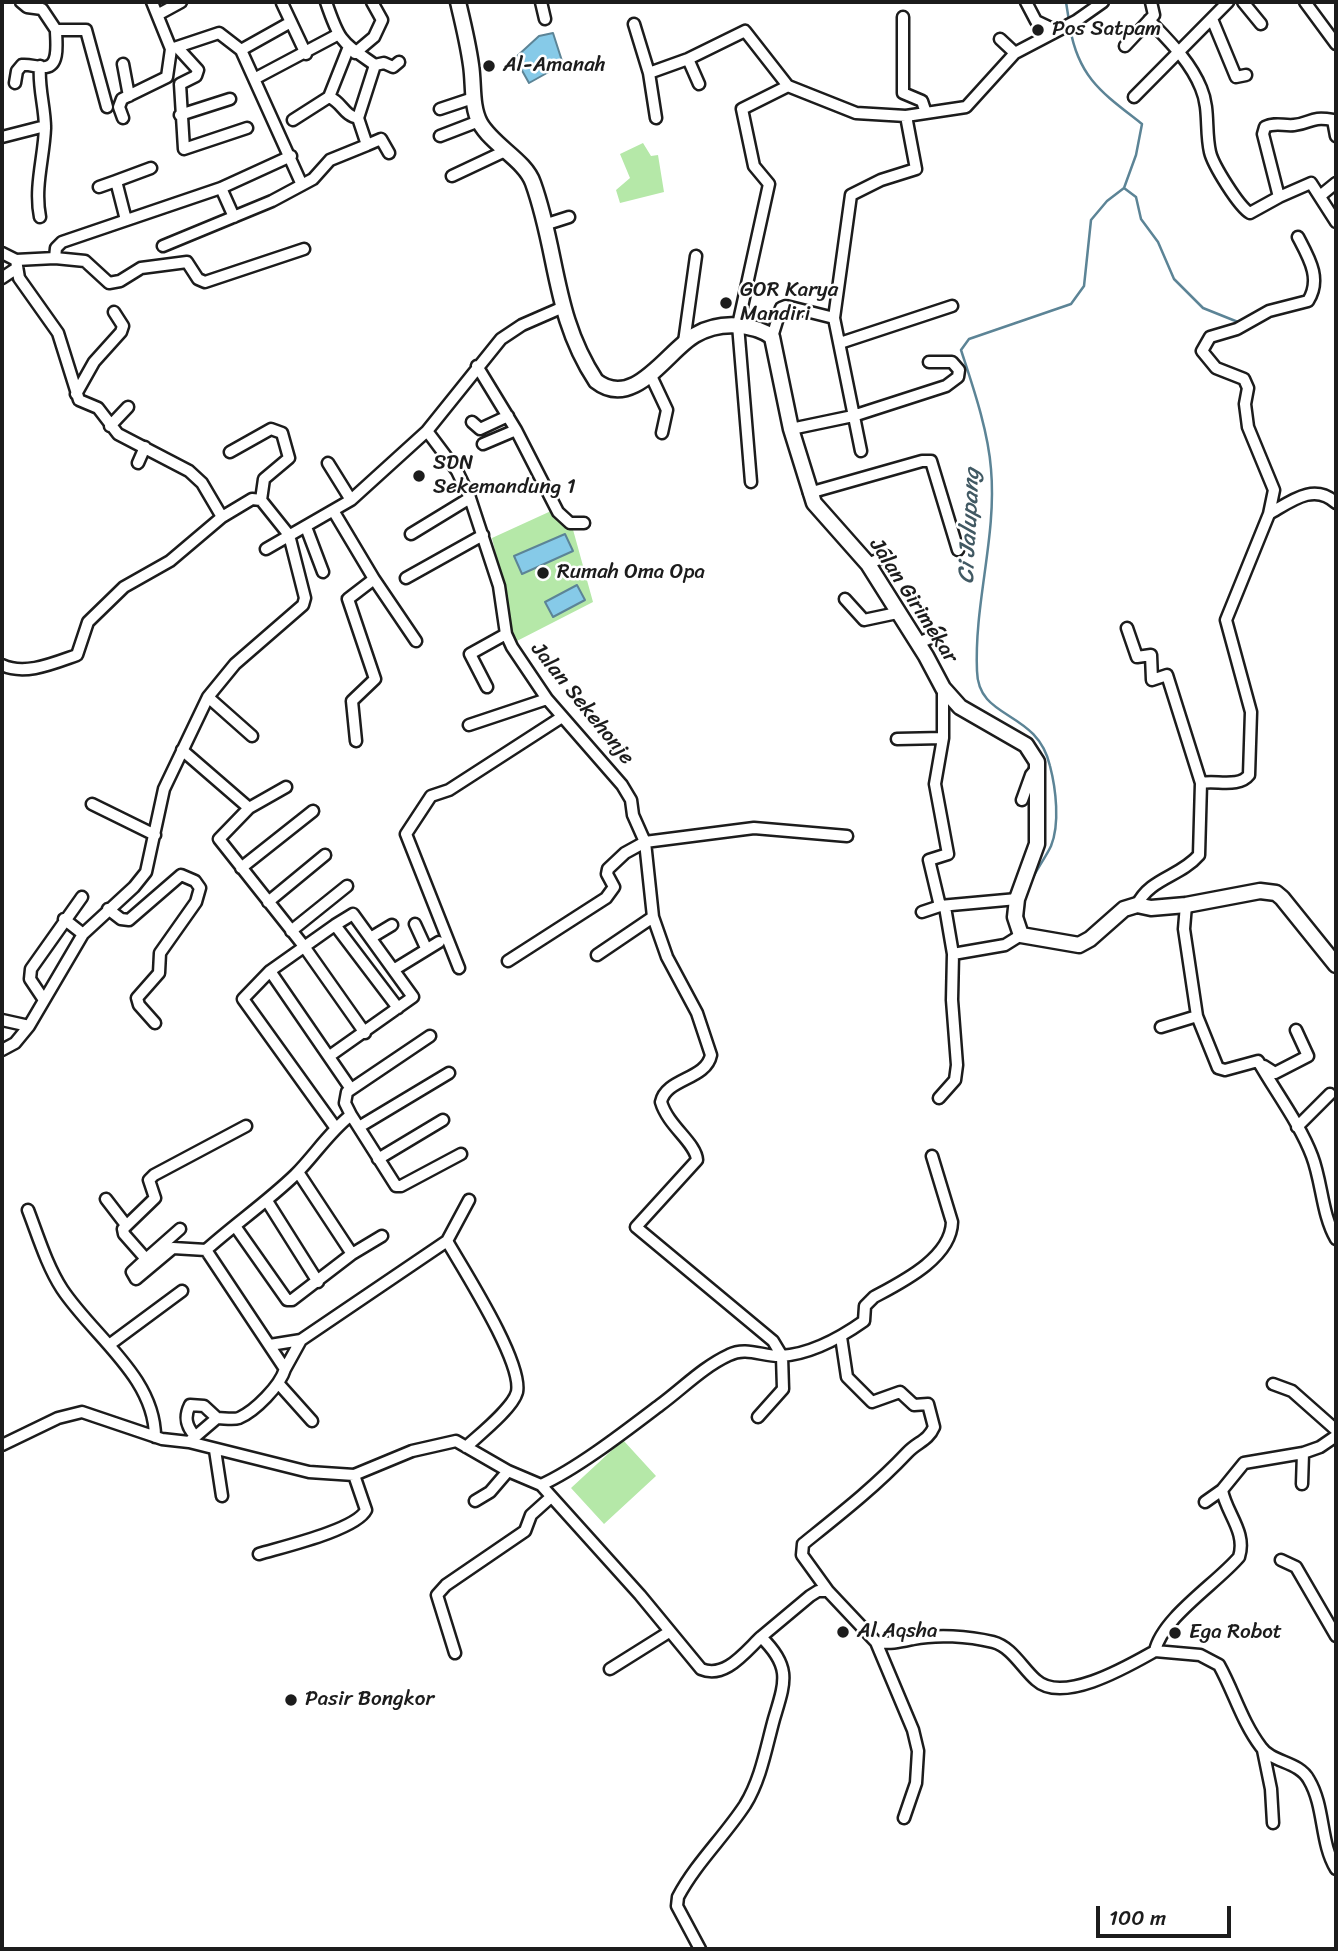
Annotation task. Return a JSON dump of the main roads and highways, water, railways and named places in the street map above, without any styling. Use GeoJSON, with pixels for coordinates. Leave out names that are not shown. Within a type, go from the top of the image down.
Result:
{"type":"FeatureCollection","features":[{"type":"Feature","properties":{"kind":"water"},"geometry":{"type":"Polygon","coordinates":[[[553,33],[563,64],[529,83],[515,58],[539,36],[553,33]]]}},
{"type":"Feature","properties":{"kind":"water"},"geometry":{"type":"Polygon","coordinates":[[[565,534],[573,551],[522,574],[514,556],[565,534]]]}},
{"type":"Feature","properties":{"kind":"water"},"geometry":{"type":"Polygon","coordinates":[[[577,585],[585,600],[553,617],[545,602],[577,585]]]}},
{"type":"Feature","properties":{"kind":"waterway","name":"Ci Jalupang"},"geometry":{"type":"LineString","coordinates":[[1066,2],[1069,21]]}},
{"type":"Feature","properties":{"kind":"waterway","name":"Ci Jalupang"},"geometry":{"type":"LineString","coordinates":[[1023,925],[1026,893],[1054,837],[1055,796],[1050,766],[1043,748],[1033,734],[987,699],[980,687],[977,646],[991,519],[991,469],[983,424],[961,350],[969,339],[1071,304],[1084,286],[1091,220],[1107,201],[1124,188],[1136,155],[1142,124],[1095,84],[1080,60],[1070,28]]}},
{"type":"Feature","properties":{"kind":"waterway"},"geometry":{"type":"LineString","coordinates":[[1124,188],[1136,197],[1141,219],[1158,242],[1174,279],[1203,308],[1238,322]]}},
{"type":"Feature","properties":{"kind":"place","name":"Pos Satpam"},"geometry":{"type":"Point","coordinates":[1038,30]}},
{"type":"Feature","properties":{"kind":"place","name":"Al-Amanah"},"geometry":{"type":"Point","coordinates":[489,66]}},
{"type":"Feature","properties":{"kind":"place","name":"GOR Karya Mandiri"},"geometry":{"type":"Point","coordinates":[726,303]}},
{"type":"Feature","properties":{"kind":"place","name":"SDN Sekemandung 1"},"geometry":{"type":"Point","coordinates":[419,476]}},
{"type":"Feature","properties":{"kind":"place","name":"Rumah Oma Opa"},"geometry":{"type":"Point","coordinates":[543,573]}},
{"type":"Feature","properties":{"kind":"place","name":"Al Aqsha"},"geometry":{"type":"Point","coordinates":[843,1632]}},
{"type":"Feature","properties":{"kind":"place","name":"Ega Robot"},"geometry":{"type":"Point","coordinates":[1175,1633]}},
{"type":"Feature","properties":{"kind":"place","name":"Pasir Bongkor"},"geometry":{"type":"Point","coordinates":[291,1700]}}]}
